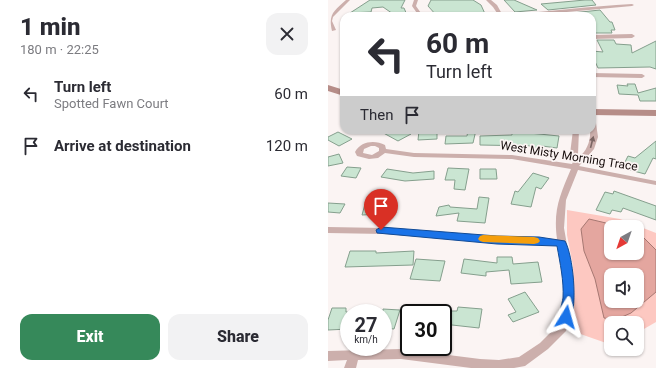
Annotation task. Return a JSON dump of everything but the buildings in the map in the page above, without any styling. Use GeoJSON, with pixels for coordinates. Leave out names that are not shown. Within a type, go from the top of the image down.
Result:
{"type":"FeatureCollection","features":[{"type":"Feature","properties":{"kind":"street"},"geometry":{"type":"LineString","coordinates":[[334,30],[330,21],[331,17],[348,0]]}},
{"type":"Feature","properties":{"kind":"street"},"geometry":{"type":"LineString","coordinates":[[416,0],[414,6],[418,12]]}},
{"type":"Feature","properties":{"kind":"street"},"geometry":{"type":"LineString","coordinates":[[488,0],[498,12]]}},
{"type":"Feature","properties":{"kind":"street"},"geometry":{"type":"LineString","coordinates":[[547,12],[632,5]]}},
{"type":"Feature","properties":{"kind":"street"},"geometry":{"type":"LineString","coordinates":[[596,37],[632,36]]}},
{"type":"Feature","properties":{"kind":"street"},"geometry":{"type":"LineString","coordinates":[[596,75],[642,76]]}},
{"type":"Feature","properties":{"kind":"street"},"geometry":{"type":"LineString","coordinates":[[328,88],[340,92]]}},
{"type":"Feature","properties":{"kind":"street"},"geometry":{"type":"LineString","coordinates":[[596,112],[656,112]]}},
{"type":"Feature","properties":{"kind":"street"},"geometry":{"type":"LineString","coordinates":[[596,118],[656,119]]}},
{"type":"Feature","properties":{"kind":"street"},"geometry":{"type":"LineString","coordinates":[[576,134],[574,154],[576,164]]}},
{"type":"Feature","properties":{"kind":"street"},"geometry":{"type":"LineString","coordinates":[[392,354],[486,365],[523,365],[562,328],[566,317],[569,298],[568,279],[561,243],[560,228],[562,200],[576,164],[590,149],[594,134]]}},
{"type":"Feature","properties":{"kind":"street","name":"West Misty Morning Trace"},"geometry":{"type":"LineString","coordinates":[[383,151],[414,155],[512,157],[576,164],[656,183]]}},
{"type":"Feature","properties":{"kind":"street"},"geometry":{"type":"LineString","coordinates":[[328,230],[374,230],[497,240],[561,243]]}},
{"type":"Feature","properties":{"kind":"street"},"geometry":{"type":"LineString","coordinates":[[328,356],[340,355]]}},
{"type":"Feature","properties":{"kind":"street"},"geometry":{"type":"LineString","coordinates":[[350,368],[353,356]]}},
{"type":"Feature","properties":{"kind":"shaded area"},"geometry":{"type":"Polygon","coordinates":[[[567,210],[623,220],[604,220],[604,260],[644,260],[644,228],[656,233],[656,322],[644,329],[644,316],[604,316],[604,342],[569,330],[574,305],[573,266],[567,235],[567,210]]]}},
{"type":"Feature","properties":{"kind":"shaded area"},"geometry":{"type":"Polygon","coordinates":[[[589,219],[604,223],[604,260],[644,260],[644,238],[656,250],[656,292],[644,302],[644,268],[604,268],[604,308],[637,308],[624,316],[604,316],[604,318],[595,279],[584,251],[581,229],[589,219]]]}},
{"type":"Feature","properties":{"kind":"slow traffic"},"geometry":{"type":"LineString","coordinates":[[483,239],[534,241]]}},
{"type":"Feature","properties":{"kind":"route"},"geometry":{"type":"LineString","coordinates":[[381,230],[497,240],[561,243],[568,279],[569,298],[566,317]]}}]}
